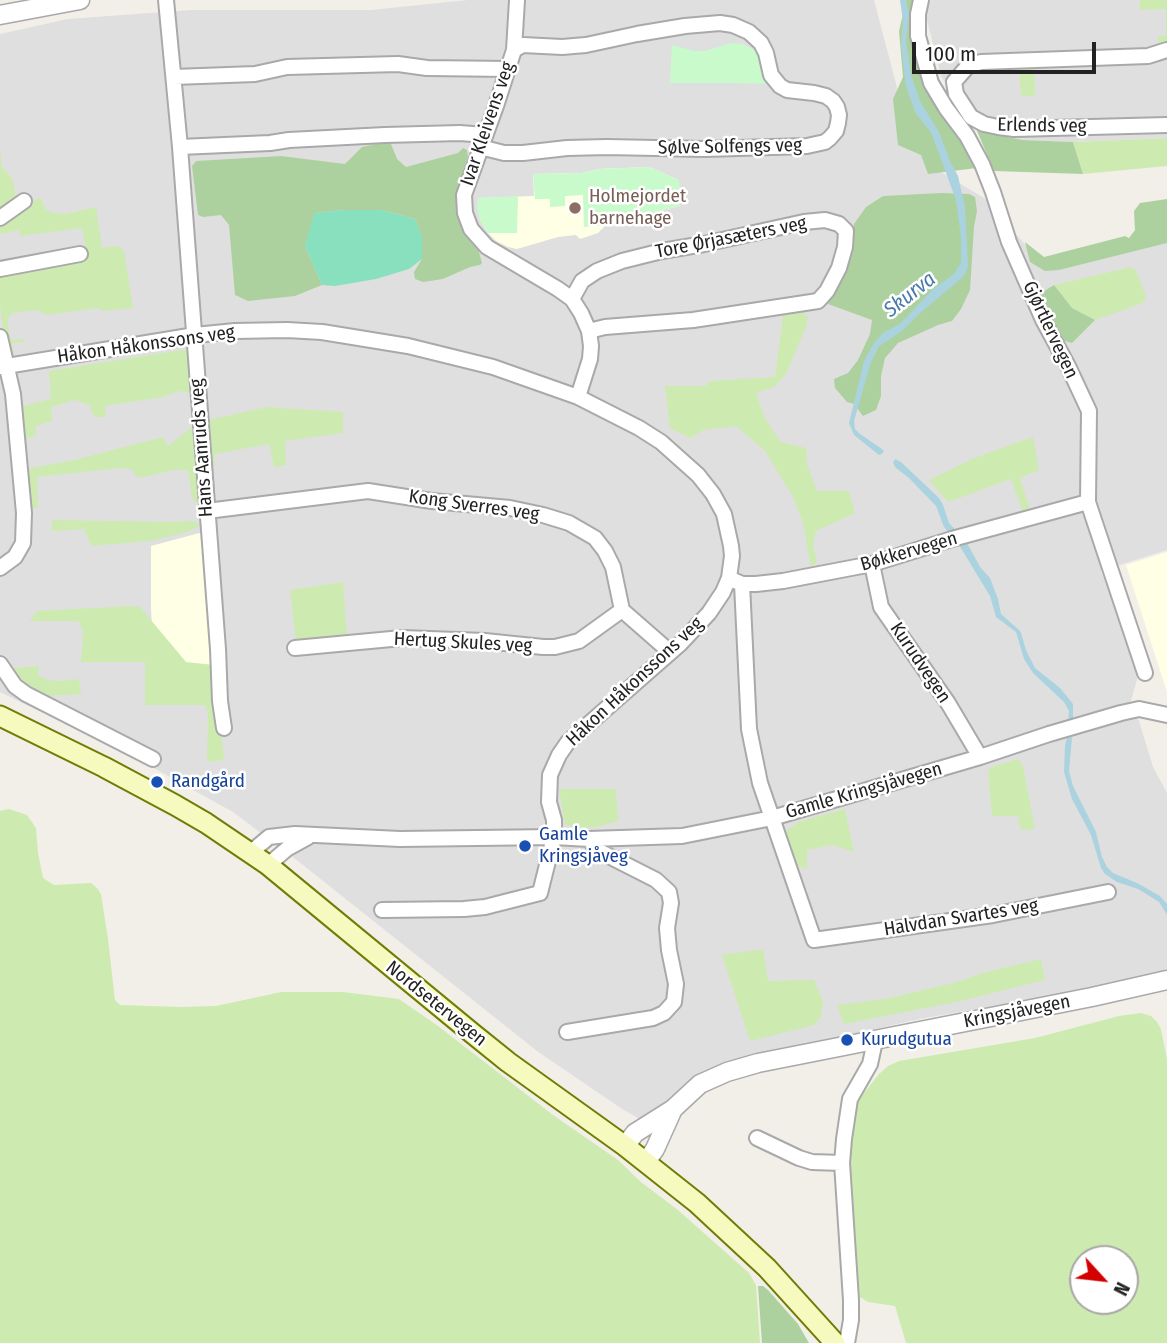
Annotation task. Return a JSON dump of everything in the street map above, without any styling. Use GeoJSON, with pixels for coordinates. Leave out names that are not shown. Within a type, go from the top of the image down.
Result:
{"type":"FeatureCollection","features":[{"type":"Feature","properties":{"kind":"main road","name":"Nordsetervegen"},"geometry":{"type":"LineString","coordinates":[[0,716],[175,805],[268,865],[481,1040],[625,1146],[697,1203],[767,1268],[835,1343]]}},
{"type":"Feature","properties":{"kind":"street"},"geometry":{"type":"LineString","coordinates":[[0,15],[80,0]]}},
{"type":"Feature","properties":{"kind":"street","name":"Hans Aanruds veg"},"geometry":{"type":"LineString","coordinates":[[166,0],[195,335],[224,729]]}},
{"type":"Feature","properties":{"kind":"street","name":"Ivar Kleivens veg"},"geometry":{"type":"LineString","coordinates":[[517,0],[514,50],[464,195],[466,213],[471,229],[491,250],[558,289],[572,299],[581,313],[589,331],[591,346],[590,359],[578,397]]}},
{"type":"Feature","properties":{"kind":"street","name":"Gjørtlervegen"},"geometry":{"type":"LineString","coordinates":[[921,0],[918,36],[931,83],[967,136],[982,164],[1009,242],[1043,320],[1088,411],[1088,502],[1145,673]]}},
{"type":"Feature","properties":{"kind":"street","name":"Sølve Solfengs veg"},"geometry":{"type":"LineString","coordinates":[[180,147],[460,133],[504,153],[581,148],[807,146],[825,142],[836,131],[838,123],[839,114],[833,101],[826,96],[787,90],[780,86],[771,75],[761,43],[749,32],[733,25],[720,23],[685,26],[586,45],[523,45],[514,50]]}},
{"type":"Feature","properties":{"kind":"street","name":"Erlends veg"},"geometry":{"type":"LineString","coordinates":[[1167,50],[1148,56],[981,62],[968,66],[954,82],[956,94],[971,117],[998,127],[1014,130],[1167,125]]}},
{"type":"Feature","properties":{"kind":"street"},"geometry":{"type":"LineString","coordinates":[[174,77],[255,74],[286,67],[398,64],[427,68],[508,69]]}},
{"type":"Feature","properties":{"kind":"street"},"geometry":{"type":"LineString","coordinates":[[0,218],[24,201]]}},
{"type":"Feature","properties":{"kind":"street","name":"Tore Ørjasæters veg"},"geometry":{"type":"LineString","coordinates":[[572,299],[582,281],[597,271],[622,261],[662,251],[804,222],[825,220],[839,224],[846,231],[839,268],[827,291],[818,301],[705,319],[605,327],[589,331]]}},
{"type":"Feature","properties":{"kind":"street"},"geometry":{"type":"LineString","coordinates":[[0,269],[80,254]]}},
{"type":"Feature","properties":{"kind":"street","name":"Håkon Håkonssons veg"},"geometry":{"type":"LineString","coordinates":[[3,367],[195,335],[287,330],[333,333],[426,349],[546,384],[578,397],[661,442],[698,475],[724,514],[736,581],[670,652],[568,742],[550,775],[554,837]]}},
{"type":"Feature","properties":{"kind":"street"},"geometry":{"type":"LineString","coordinates":[[0,337],[3,367],[13,394],[24,513],[23,543],[15,557],[0,568]]}},
{"type":"Feature","properties":{"kind":"street","name":"Kong Sverres veg"},"geometry":{"type":"LineString","coordinates":[[207,511],[369,491],[510,508],[543,515],[569,523],[595,538],[613,567],[622,610]]}},
{"type":"Feature","properties":{"kind":"street","name":"Bøkkervegen"},"geometry":{"type":"LineString","coordinates":[[736,581],[757,584],[783,581],[872,565],[957,537],[1088,502]]}},
{"type":"Feature","properties":{"kind":"street","name":"Kurudvegen"},"geometry":{"type":"LineString","coordinates":[[872,565],[881,607],[948,703],[980,757]]}},
{"type":"Feature","properties":{"kind":"street"},"geometry":{"type":"LineString","coordinates":[[736,581],[749,729],[760,783],[772,818]]}},
{"type":"Feature","properties":{"kind":"street"},"geometry":{"type":"LineString","coordinates":[[622,610],[670,652]]}},
{"type":"Feature","properties":{"kind":"street","name":"Hertug Skules veg"},"geometry":{"type":"LineString","coordinates":[[295,648],[402,638],[485,640],[555,647],[579,641],[622,610]]}},
{"type":"Feature","properties":{"kind":"street"},"geometry":{"type":"LineString","coordinates":[[0,664],[15,685],[26,694],[153,760]]}},
{"type":"Feature","properties":{"kind":"street","name":"Gamle Kringsjåvegen"},"geometry":{"type":"LineString","coordinates":[[250,853],[270,838],[295,834],[400,839],[682,836],[772,818],[1139,709],[1167,715]]}},
{"type":"Feature","properties":{"kind":"street","name":"Halvdan Svartes veg"},"geometry":{"type":"LineString","coordinates":[[772,818],[814,940],[993,915],[1108,892]]}},
{"type":"Feature","properties":{"kind":"street"},"geometry":{"type":"LineString","coordinates":[[268,865],[288,848],[310,836]]}},
{"type":"Feature","properties":{"kind":"street"},"geometry":{"type":"LineString","coordinates":[[382,910],[485,907],[540,893],[554,837]]}},
{"type":"Feature","properties":{"kind":"street"},"geometry":{"type":"LineString","coordinates":[[567,1032],[653,1018],[664,1013],[674,1002],[676,984],[667,928],[671,903],[669,892],[656,880],[597,850],[589,839]]}},
{"type":"Feature","properties":{"kind":"street","name":"Kringsjåvegen"},"geometry":{"type":"LineString","coordinates":[[625,1146],[635,1133],[673,1110],[700,1083],[727,1072],[758,1063],[1167,980]]}},
{"type":"Feature","properties":{"kind":"street"},"geometry":{"type":"LineString","coordinates":[[847,1343],[851,1300],[842,1163],[846,1115],[849,1099],[870,1064],[876,1041]]}},
{"type":"Feature","properties":{"kind":"street","name":"Kringsjåvegen"},"geometry":{"type":"LineString","coordinates":[[646,1162],[673,1110]]}},
{"type":"Feature","properties":{"kind":"street"},"geometry":{"type":"LineString","coordinates":[[757,1138],[812,1162],[842,1163]]}},
{"type":"Feature","properties":{"kind":"shaded area"},"geometry":{"type":"Polygon","coordinates":[[[468,0],[874,0],[901,103],[931,166],[984,198],[1044,266],[1167,232],[1167,550],[1101,571],[1127,637],[1138,676],[1130,704],[1139,721],[1153,767],[1167,793],[1167,974],[919,1019],[729,1062],[680,1091],[643,1121],[537,1051],[233,812],[141,761],[0,692],[0,34],[68,19],[191,10],[371,10],[468,0]]]}},
{"type":"Feature","properties":{"kind":"shaded area"},"geometry":{"type":"Polygon","coordinates":[[[931,0],[1167,0],[1167,138],[1073,142],[1023,140],[977,131],[941,76],[925,12],[931,0]]]}},
{"type":"Feature","properties":{"kind":"shaded area","name":"Holmejordet barnehage"},"geometry":{"type":"Polygon","coordinates":[[[649,167],[679,180],[680,206],[609,222],[598,233],[580,239],[576,235],[558,237],[517,249],[496,241],[480,220],[478,198],[534,196],[533,174],[649,167]]]}},
{"type":"Feature","properties":{"kind":"shaded area"},"geometry":{"type":"Polygon","coordinates":[[[203,532],[218,694],[156,699],[151,546],[203,532]]]}},
{"type":"Feature","properties":{"kind":"shaded area"},"geometry":{"type":"Polygon","coordinates":[[[1167,552],[1167,692],[1126,565],[1167,552]]]}},
{"type":"Feature","properties":{"kind":"green space"},"geometry":{"type":"Polygon","coordinates":[[[900,0],[913,0],[919,59],[977,168],[928,174],[921,155],[898,145],[893,99],[903,77],[899,31],[903,14],[900,0]]]}},
{"type":"Feature","properties":{"kind":"green space"},"geometry":{"type":"Polygon","coordinates":[[[1140,0],[1167,0],[1167,42],[1159,46],[1158,36],[1166,36],[1166,9],[1139,10],[1140,0]]]}},
{"type":"Feature","properties":{"kind":"green space"},"geometry":{"type":"Polygon","coordinates":[[[731,43],[743,44],[759,53],[761,73],[769,84],[670,83],[672,45],[705,51],[731,43]]]}},
{"type":"Feature","properties":{"kind":"green space"},"geometry":{"type":"Polygon","coordinates":[[[1034,65],[1035,96],[1021,96],[1019,66],[1034,65]]]}},
{"type":"Feature","properties":{"kind":"green space"},"geometry":{"type":"Polygon","coordinates":[[[977,131],[1023,140],[1073,142],[1083,174],[994,171],[977,131]]]}},
{"type":"Feature","properties":{"kind":"green space"},"geometry":{"type":"Polygon","coordinates":[[[1167,138],[1167,166],[1083,174],[1073,142],[1167,138]]]}},
{"type":"Feature","properties":{"kind":"green space"},"geometry":{"type":"Polygon","coordinates":[[[386,142],[391,144],[397,159],[406,167],[458,153],[463,148],[467,150],[468,157],[456,205],[465,234],[479,252],[482,263],[443,279],[423,282],[415,279],[414,272],[422,259],[422,238],[415,219],[382,210],[315,213],[305,246],[322,285],[295,296],[248,301],[235,295],[229,225],[221,215],[198,215],[192,166],[196,161],[281,156],[345,164],[362,147],[386,142]]]}},
{"type":"Feature","properties":{"kind":"green space"},"geometry":{"type":"Polygon","coordinates":[[[0,149],[2,167],[11,177],[15,196],[14,201],[0,215],[0,149]]]}},
{"type":"Feature","properties":{"kind":"green space"},"geometry":{"type":"Polygon","coordinates":[[[649,167],[679,180],[680,206],[609,222],[606,225],[584,227],[583,195],[565,196],[565,206],[550,207],[550,199],[535,199],[533,174],[649,167]]]}},
{"type":"Feature","properties":{"kind":"green space"},"geometry":{"type":"Polygon","coordinates":[[[969,194],[975,197],[977,211],[970,290],[952,321],[898,343],[885,358],[881,396],[876,410],[863,416],[854,404],[847,402],[835,388],[834,379],[848,373],[858,360],[870,334],[872,320],[828,304],[841,275],[854,224],[866,207],[883,196],[969,194]]]}},
{"type":"Feature","properties":{"kind":"green space"},"geometry":{"type":"Polygon","coordinates":[[[518,196],[517,233],[488,233],[480,220],[478,198],[518,196]]]}},
{"type":"Feature","properties":{"kind":"green space"},"geometry":{"type":"Polygon","coordinates":[[[40,197],[46,210],[54,213],[65,214],[96,207],[102,247],[90,249],[118,246],[124,251],[133,308],[103,311],[98,308],[46,315],[38,310],[12,313],[7,319],[11,340],[24,339],[25,342],[12,343],[14,356],[9,354],[5,347],[0,275],[6,271],[85,260],[82,228],[20,236],[19,230],[0,234],[0,222],[40,197]]]}},
{"type":"Feature","properties":{"kind":"green space"},"geometry":{"type":"Polygon","coordinates":[[[1167,199],[1167,243],[1059,270],[1045,271],[1030,262],[1025,242],[1044,257],[1125,236],[1129,238],[1135,230],[1134,211],[1140,203],[1167,199]]]}},
{"type":"Feature","properties":{"kind":"green space"},"geometry":{"type":"Polygon","coordinates":[[[382,210],[415,219],[422,237],[422,259],[409,269],[376,279],[335,286],[322,285],[305,246],[314,213],[382,210]]]}},
{"type":"Feature","properties":{"kind":"green space"},"geometry":{"type":"Polygon","coordinates":[[[1131,267],[1136,271],[1146,296],[1143,303],[1095,320],[1072,308],[1054,285],[1131,267]]]}},
{"type":"Feature","properties":{"kind":"green space"},"geometry":{"type":"Polygon","coordinates":[[[1054,285],[1072,308],[1095,320],[1072,343],[1061,340],[1040,303],[1041,293],[1054,285]]]}},
{"type":"Feature","properties":{"kind":"green space"},"geometry":{"type":"Polygon","coordinates":[[[791,311],[803,311],[808,317],[786,374],[774,387],[756,393],[765,419],[781,442],[806,448],[807,464],[817,491],[849,491],[855,513],[816,531],[813,545],[817,561],[811,568],[803,523],[793,497],[765,451],[736,426],[704,430],[690,438],[670,428],[665,386],[705,386],[710,381],[775,377],[783,316],[791,311]]]}},
{"type":"Feature","properties":{"kind":"green space"},"geometry":{"type":"Polygon","coordinates":[[[181,350],[187,352],[190,393],[180,391],[163,397],[105,406],[106,417],[94,417],[90,405],[75,400],[51,407],[52,421],[36,426],[36,435],[25,439],[23,406],[51,399],[49,371],[181,350]]]}},
{"type":"Feature","properties":{"kind":"green space"},"geometry":{"type":"Polygon","coordinates":[[[267,407],[343,412],[343,433],[285,441],[286,465],[274,467],[269,444],[214,454],[215,466],[211,467],[208,420],[267,407]]]}},
{"type":"Feature","properties":{"kind":"green space"},"geometry":{"type":"Polygon","coordinates":[[[195,425],[200,502],[196,503],[192,497],[188,470],[138,478],[131,469],[119,468],[37,477],[38,508],[29,505],[27,473],[31,468],[163,437],[168,446],[195,425]]]}},
{"type":"Feature","properties":{"kind":"green space"},"geometry":{"type":"Polygon","coordinates":[[[1033,437],[1039,470],[1020,478],[1030,510],[1023,512],[1011,479],[948,502],[929,480],[974,458],[1033,437]]]}},
{"type":"Feature","properties":{"kind":"green space"},"geometry":{"type":"Polygon","coordinates":[[[53,520],[194,521],[200,526],[151,541],[91,546],[84,529],[51,531],[53,520]]]}},
{"type":"Feature","properties":{"kind":"green space"},"geometry":{"type":"Polygon","coordinates":[[[343,582],[347,637],[296,641],[290,590],[343,582]]]}},
{"type":"Feature","properties":{"kind":"green space"},"geometry":{"type":"Polygon","coordinates":[[[140,607],[186,662],[214,665],[224,760],[207,762],[208,714],[205,705],[145,705],[145,662],[81,662],[83,632],[79,621],[30,621],[37,611],[140,607]]]}},
{"type":"Feature","properties":{"kind":"green space"},"geometry":{"type":"Polygon","coordinates":[[[39,666],[38,675],[48,680],[79,679],[81,694],[45,696],[31,692],[18,682],[14,675],[14,668],[39,666]]]}},
{"type":"Feature","properties":{"kind":"green space"},"geometry":{"type":"Polygon","coordinates":[[[1018,759],[1023,766],[1035,829],[1021,830],[1018,816],[992,816],[988,772],[991,767],[1018,759]]]}},
{"type":"Feature","properties":{"kind":"green space"},"geometry":{"type":"Polygon","coordinates":[[[559,789],[616,789],[618,821],[581,828],[565,824],[559,789]]]}},
{"type":"Feature","properties":{"kind":"green space"},"geometry":{"type":"Polygon","coordinates":[[[9,809],[27,815],[36,828],[43,878],[54,885],[91,883],[101,894],[115,1000],[120,1005],[216,1006],[281,992],[343,992],[399,999],[553,1115],[618,1160],[749,1273],[756,1285],[760,1343],[0,1343],[0,811],[9,809]]]}},
{"type":"Feature","properties":{"kind":"green space"},"geometry":{"type":"Polygon","coordinates":[[[845,809],[854,852],[833,845],[807,850],[807,869],[792,864],[782,834],[799,822],[845,809]]]}},
{"type":"Feature","properties":{"kind":"green space"},"geometry":{"type":"Polygon","coordinates":[[[763,949],[768,981],[814,980],[823,1002],[821,1017],[814,1025],[750,1041],[722,955],[763,949]]]}},
{"type":"Feature","properties":{"kind":"green space"},"geometry":{"type":"Polygon","coordinates":[[[1041,959],[1045,980],[961,1001],[844,1024],[837,1005],[885,999],[1041,959]]]}},
{"type":"Feature","properties":{"kind":"green space"},"geometry":{"type":"Polygon","coordinates":[[[1141,1013],[1151,1016],[1161,1029],[1167,1060],[1167,1343],[906,1343],[895,1306],[868,1302],[860,1297],[856,1289],[847,1161],[853,1111],[859,1099],[879,1074],[899,1061],[1035,1038],[1119,1016],[1141,1013]]]}},
{"type":"Feature","properties":{"kind":"green space"},"geometry":{"type":"Polygon","coordinates":[[[758,1286],[768,1290],[798,1324],[809,1343],[762,1343],[758,1286]]]}},
{"type":"Feature","properties":{"kind":"water"},"geometry":{"type":"Polygon","coordinates":[[[900,0],[906,0],[909,15],[906,41],[911,75],[920,101],[939,132],[958,176],[965,207],[968,267],[963,277],[901,332],[879,346],[871,362],[854,421],[855,429],[860,434],[884,451],[879,455],[854,435],[849,423],[864,361],[883,333],[901,323],[933,289],[953,275],[961,263],[961,236],[956,200],[931,132],[916,114],[906,87],[900,0]]]}},
{"type":"Feature","properties":{"kind":"water"},"geometry":{"type":"Polygon","coordinates":[[[895,459],[939,498],[949,523],[966,541],[980,567],[990,578],[1001,614],[1021,633],[1035,668],[1060,688],[1073,704],[1073,721],[1068,723],[1069,711],[1064,702],[1033,673],[1024,659],[1016,632],[996,617],[990,596],[959,545],[944,527],[936,506],[896,468],[893,463],[895,459]]]}},
{"type":"Feature","properties":{"kind":"water"},"geometry":{"type":"Polygon","coordinates":[[[1072,737],[1069,771],[1073,786],[1096,832],[1107,867],[1113,873],[1160,896],[1167,904],[1167,915],[1159,902],[1138,889],[1117,882],[1101,868],[1091,835],[1072,799],[1064,772],[1065,745],[1067,738],[1072,737]]]}},
{"type":"Feature","properties":{"kind":"place","name":"Holmejordet barnehage"},"geometry":{"type":"Point","coordinates":[575,208]}},
{"type":"Feature","properties":{"kind":"place","name":"Randgård"},"geometry":{"type":"Point","coordinates":[157,782]}},
{"type":"Feature","properties":{"kind":"place","name":"Gamle Kringsjåveg"},"geometry":{"type":"Point","coordinates":[525,846]}},
{"type":"Feature","properties":{"kind":"place","name":"Kurudgutua"},"geometry":{"type":"Point","coordinates":[847,1040]}},
{"type":"Feature","properties":{"kind":"water label","name":"Skurva"},"geometry":{"type":"Point","coordinates":[910,295]}}]}
